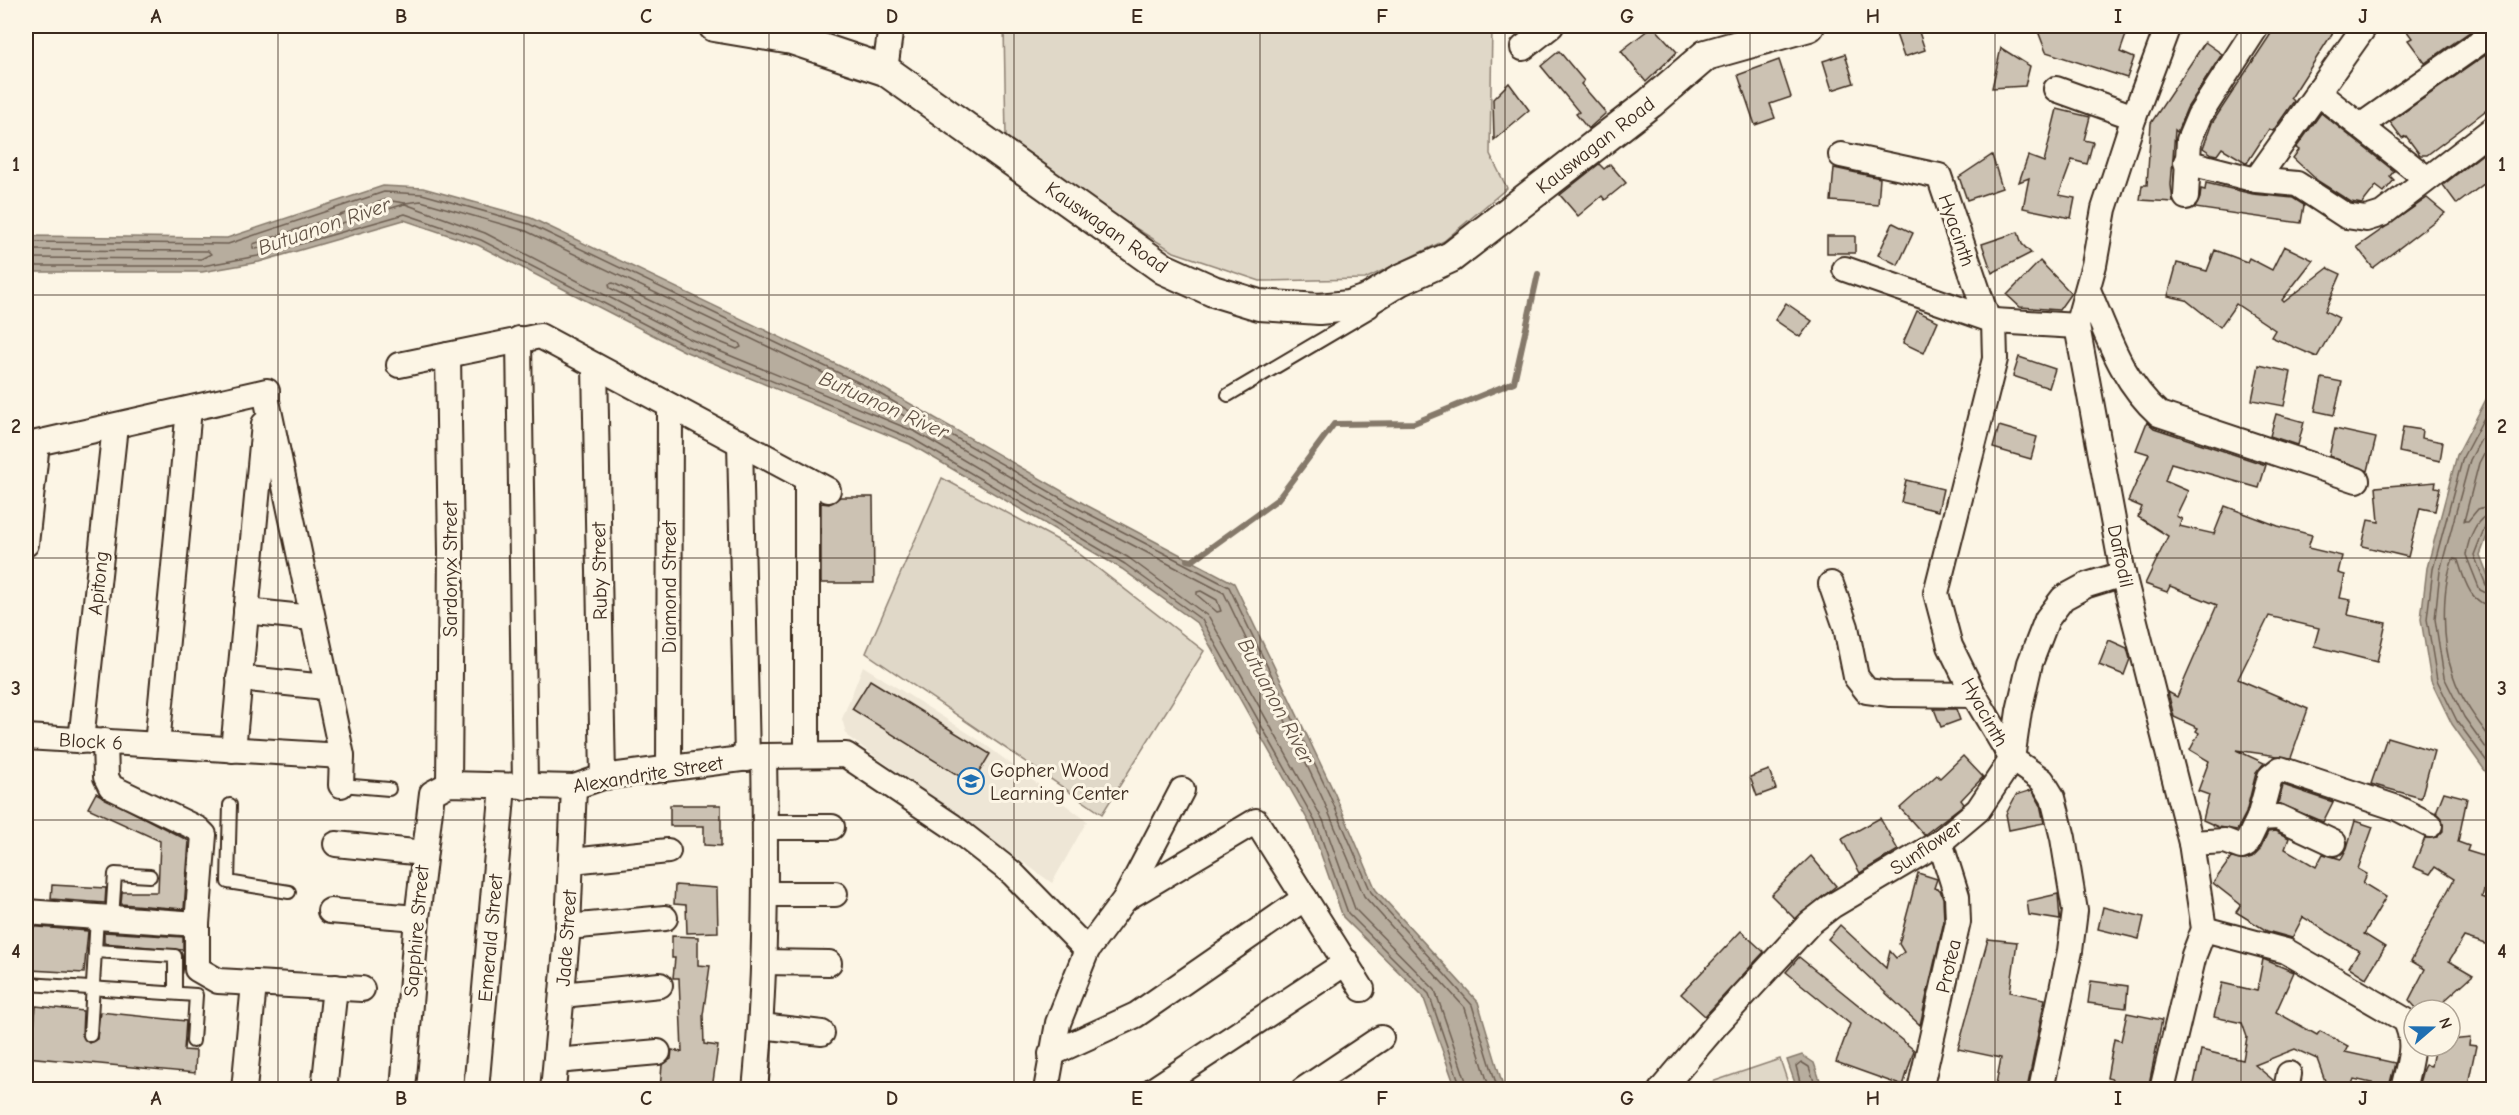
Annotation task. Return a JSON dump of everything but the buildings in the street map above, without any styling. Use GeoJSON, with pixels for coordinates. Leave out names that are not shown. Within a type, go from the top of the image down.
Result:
{"type":"FeatureCollection","features":[{"type":"Feature","properties":{"kind":"street","name":"Kauswagan Road"},"geometry":{"type":"LineString","coordinates":[[714,26],[792,39],[885,70],[1164,269],[1213,291],[1259,304],[1318,309],[1349,306],[1451,257],[1650,103],[1706,55],[1809,26]]}},
{"type":"Feature","properties":{"kind":"street"},"geometry":{"type":"LineString","coordinates":[[885,70],[891,26]]}},
{"type":"Feature","properties":{"kind":"street"},"geometry":{"type":"LineString","coordinates":[[1523,48],[1551,26]]}},
{"type":"Feature","properties":{"kind":"street","name":"Daffodil"},"geometry":{"type":"LineString","coordinates":[[2162,1089],[2194,955],[2204,929],[2191,843],[2123,574],[2077,326],[2088,290],[2104,209],[2134,117],[2168,26]]}},
{"type":"Feature","properties":{"kind":"street"},"geometry":{"type":"LineString","coordinates":[[2186,197],[2186,162],[2189,141],[2199,116],[2257,26]]}},
{"type":"Feature","properties":{"kind":"street"},"geometry":{"type":"LineString","coordinates":[[2256,180],[2365,26]]}},
{"type":"Feature","properties":{"kind":"street"},"geometry":{"type":"LineString","coordinates":[[2362,125],[2493,32]]}},
{"type":"Feature","properties":{"kind":"street"},"geometry":{"type":"LineString","coordinates":[[2056,89],[2134,117]]}},
{"type":"Feature","properties":{"kind":"street"},"geometry":{"type":"LineString","coordinates":[[2317,92],[2362,125],[2426,178]]}},
{"type":"Feature","properties":{"kind":"street"},"geometry":{"type":"LineString","coordinates":[[2186,162],[2256,180],[2297,184],[2346,216],[2366,219],[2382,214],[2493,128]]}},
{"type":"Feature","properties":{"kind":"street","name":"Hyacinth"},"geometry":{"type":"LineString","coordinates":[[1841,155],[1939,176],[1990,320],[1995,359],[1936,593],[1950,646],[1974,695],[2012,759],[2042,780],[2053,798],[2063,838],[2075,911],[2070,951],[2041,1089]]}},
{"type":"Feature","properties":{"kind":"street"},"geometry":{"type":"LineString","coordinates":[[1845,269],[1990,320],[2077,326]]}},
{"type":"Feature","properties":{"kind":"street"},"geometry":{"type":"LineString","coordinates":[[2088,290],[2125,376],[2139,396],[2159,414],[2356,480]]}},
{"type":"Feature","properties":{"kind":"street"},"geometry":{"type":"LineString","coordinates":[[399,365],[540,336],[828,490]]}},
{"type":"Feature","properties":{"kind":"street","name":"Emerald Street"},"geometry":{"type":"LineString","coordinates":[[476,1089],[514,787],[519,339]]}},
{"type":"Feature","properties":{"kind":"street","name":"Sardonyx Street"},"geometry":{"type":"LineString","coordinates":[[448,355],[451,552],[449,784]]}},
{"type":"Feature","properties":{"kind":"street","name":"Ruby Street"},"geometry":{"type":"LineString","coordinates":[[595,366],[603,777]]}},
{"type":"Feature","properties":{"kind":"street"},"geometry":{"type":"LineString","coordinates":[[26,544],[36,443],[267,391],[233,750]]}},
{"type":"Feature","properties":{"kind":"street"},"geometry":{"type":"LineString","coordinates":[[267,401],[325,687],[342,756],[341,785]]}},
{"type":"Feature","properties":{"kind":"street","name":"Diamond Street"},"geometry":{"type":"LineString","coordinates":[[669,768],[670,406]]}},
{"type":"Feature","properties":{"kind":"street"},"geometry":{"type":"LineString","coordinates":[[157,746],[189,409]]}},
{"type":"Feature","properties":{"kind":"street","name":"Apitong"},"geometry":{"type":"LineString","coordinates":[[115,426],[93,741],[111,787],[198,829],[204,835],[197,924]]}},
{"type":"Feature","properties":{"kind":"street"},"geometry":{"type":"LineString","coordinates":[[740,442],[756,758],[765,826],[766,894],[761,1026],[755,1089]]}},
{"type":"Feature","properties":{"kind":"street"},"geometry":{"type":"LineString","coordinates":[[807,479],[807,754]]}},
{"type":"Feature","properties":{"kind":"street","name":"Sunflower"},"geometry":{"type":"LineString","coordinates":[[1661,1089],[1716,1025],[1810,923],[1832,906],[1940,842],[1978,810],[2012,759],[2019,711],[2030,663],[2047,619],[2063,598],[2087,585],[2123,574]]}},
{"type":"Feature","properties":{"kind":"street"},"geometry":{"type":"LineString","coordinates":[[1831,584],[1846,627],[1856,677],[1867,691],[1890,694],[1974,695]]}},
{"type":"Feature","properties":{"kind":"street"},"geometry":{"type":"LineString","coordinates":[[246,611],[312,618]]}},
{"type":"Feature","properties":{"kind":"street"},"geometry":{"type":"LineString","coordinates":[[239,678],[325,687]]}},
{"type":"Feature","properties":{"kind":"street","name":"Block 6"},"geometry":{"type":"LineString","coordinates":[[26,737],[342,756]]}},
{"type":"Feature","properties":{"kind":"street","name":"Alexandrite Street"},"geometry":{"type":"LineString","coordinates":[[449,784],[574,787],[603,777],[669,768],[807,754],[846,755],[884,778],[1012,873],[1087,950]]}},
{"type":"Feature","properties":{"kind":"street"},"geometry":{"type":"LineString","coordinates":[[2191,843],[2225,841],[2241,847],[2247,845],[2259,818],[2270,777],[2280,769],[2397,808],[2430,825]]}},
{"type":"Feature","properties":{"kind":"street","name":"Sapphire Street"},"geometry":{"type":"LineString","coordinates":[[403,1089],[417,918],[432,793],[449,784]]}},
{"type":"Feature","properties":{"kind":"street","name":"Jade Street"},"geometry":{"type":"LineString","coordinates":[[553,1089],[568,927],[574,787]]}},
{"type":"Feature","properties":{"kind":"street"},"geometry":{"type":"LineString","coordinates":[[1046,1089],[1058,1023],[1087,950],[1125,899],[1182,790]]}},
{"type":"Feature","properties":{"kind":"street"},"geometry":{"type":"LineString","coordinates":[[2259,818],[2278,818],[2334,843]]}},
{"type":"Feature","properties":{"kind":"street"},"geometry":{"type":"LineString","coordinates":[[1125,899],[1256,821],[1362,989]]}},
{"type":"Feature","properties":{"kind":"street"},"geometry":{"type":"LineString","coordinates":[[765,826],[832,827]]}},
{"type":"Feature","properties":{"kind":"street","name":"Protea"},"geometry":{"type":"LineString","coordinates":[[1920,1089],[1958,922],[1955,888],[1940,842]]}},
{"type":"Feature","properties":{"kind":"street"},"geometry":{"type":"LineString","coordinates":[[336,844],[424,853]]}},
{"type":"Feature","properties":{"kind":"street"},"geometry":{"type":"LineString","coordinates":[[572,861],[668,851]]}},
{"type":"Feature","properties":{"kind":"street"},"geometry":{"type":"LineString","coordinates":[[766,894],[835,894]]}},
{"type":"Feature","properties":{"kind":"street"},"geometry":{"type":"LineString","coordinates":[[1051,1054],[1136,1015],[1305,898]]}},
{"type":"Feature","properties":{"kind":"street"},"geometry":{"type":"LineString","coordinates":[[330,910],[417,918]]}},
{"type":"Feature","properties":{"kind":"street"},"geometry":{"type":"LineString","coordinates":[[26,912],[197,924],[197,969],[218,981],[362,989]]}},
{"type":"Feature","properties":{"kind":"street"},"geometry":{"type":"LineString","coordinates":[[568,927],[665,918]]}},
{"type":"Feature","properties":{"kind":"street"},"geometry":{"type":"LineString","coordinates":[[2204,929],[2286,951],[2405,1020],[2412,1033],[2412,1049],[2403,1089]]}},
{"type":"Feature","properties":{"kind":"street"},"geometry":{"type":"LineString","coordinates":[[763,962],[829,963]]}},
{"type":"Feature","properties":{"kind":"street"},"geometry":{"type":"LineString","coordinates":[[1153,1089],[1347,962]]}},
{"type":"Feature","properties":{"kind":"street"},"geometry":{"type":"LineString","coordinates":[[244,1089],[254,984]]}},
{"type":"Feature","properties":{"kind":"street"},"geometry":{"type":"LineString","coordinates":[[562,995],[660,985]]}},
{"type":"Feature","properties":{"kind":"street"},"geometry":{"type":"LineString","coordinates":[[324,1089],[335,987]]}},
{"type":"Feature","properties":{"kind":"street"},"geometry":{"type":"LineString","coordinates":[[761,1026],[822,1033]]}},
{"type":"Feature","properties":{"kind":"street"},"geometry":{"type":"LineString","coordinates":[[1303,1089],[1380,1038]]}},
{"type":"Feature","properties":{"kind":"street"},"geometry":{"type":"LineString","coordinates":[[556,1061],[658,1052]]}},
{"type":"Feature","properties":{"kind":"lane"},"geometry":{"type":"LineString","coordinates":[[1228,394],[1382,305],[1400,280]]}},
{"type":"Feature","properties":{"kind":"lane"},"geometry":{"type":"LineString","coordinates":[[341,785],[389,789]]}},
{"type":"Feature","properties":{"kind":"lane"},"geometry":{"type":"LineString","coordinates":[[230,806],[228,882],[290,892]]}},
{"type":"Feature","properties":{"kind":"lane"},"geometry":{"type":"LineString","coordinates":[[90,1035],[95,951],[115,874],[150,876]]}},
{"type":"Feature","properties":{"kind":"lane"},"geometry":{"type":"LineString","coordinates":[[95,951],[175,956],[175,993]]}},
{"type":"Feature","properties":{"kind":"lane"},"geometry":{"type":"LineString","coordinates":[[28,984],[196,995],[193,1041]]}},
{"type":"Feature","properties":{"kind":"shaded area"},"geometry":{"type":"Polygon","coordinates":[[[1004,26],[1492,26],[1490,154],[1507,188],[1444,241],[1365,279],[1260,281],[1174,252],[1087,198],[1006,138],[1004,26]]]}},
{"type":"Feature","properties":{"kind":"shaded area"},"geometry":{"type":"Polygon","coordinates":[[[942,478],[1069,546],[1204,651],[1102,814],[866,653],[942,478]]]}},
{"type":"Feature","properties":{"kind":"shaded area","name":"Gopher Wood Learning Center"},"geometry":{"type":"Polygon","coordinates":[[[863,666],[979,740],[1087,821],[1052,883],[847,736],[842,719],[863,666]]]}},
{"type":"Feature","properties":{"kind":"shaded area"},"geometry":{"type":"Polygon","coordinates":[[[1780,1059],[1790,1089],[1691,1089],[1780,1059]]]}},
{"type":"Feature","properties":{"kind":"water","name":"Butuanon River"},"geometry":{"type":"Polygon","coordinates":[[[383,186],[423,188],[531,218],[869,380],[1088,506],[1234,583],[1334,792],[1376,890],[1478,1002],[1504,1089],[1456,1089],[1423,996],[1343,917],[1311,826],[1198,624],[1122,569],[910,444],[684,351],[478,245],[404,220],[259,262],[202,272],[26,272],[26,236],[227,238],[383,186]]]}},
{"type":"Feature","properties":{"kind":"water"},"geometry":{"type":"Polygon","coordinates":[[[2493,386],[2493,520],[2480,555],[2493,589],[2493,782],[2452,724],[2431,681],[2421,619],[2427,568],[2457,455],[2493,386]]]}},
{"type":"Feature","properties":{"kind":"water"},"geometry":{"type":"Polygon","coordinates":[[[1802,1055],[1814,1063],[1823,1089],[1797,1089],[1787,1060],[1802,1055]]]}},
{"type":"Feature","properties":{"kind":"waterway"},"geometry":{"type":"LineString","coordinates":[[1187,560],[1192,561],[1278,499],[1334,424],[1414,423],[1514,382],[1538,274]]}},
{"type":"Feature","properties":{"kind":"place","name":"Gopher Wood Learning Center"},"geometry":{"type":"Point","coordinates":[971,781]}}]}
